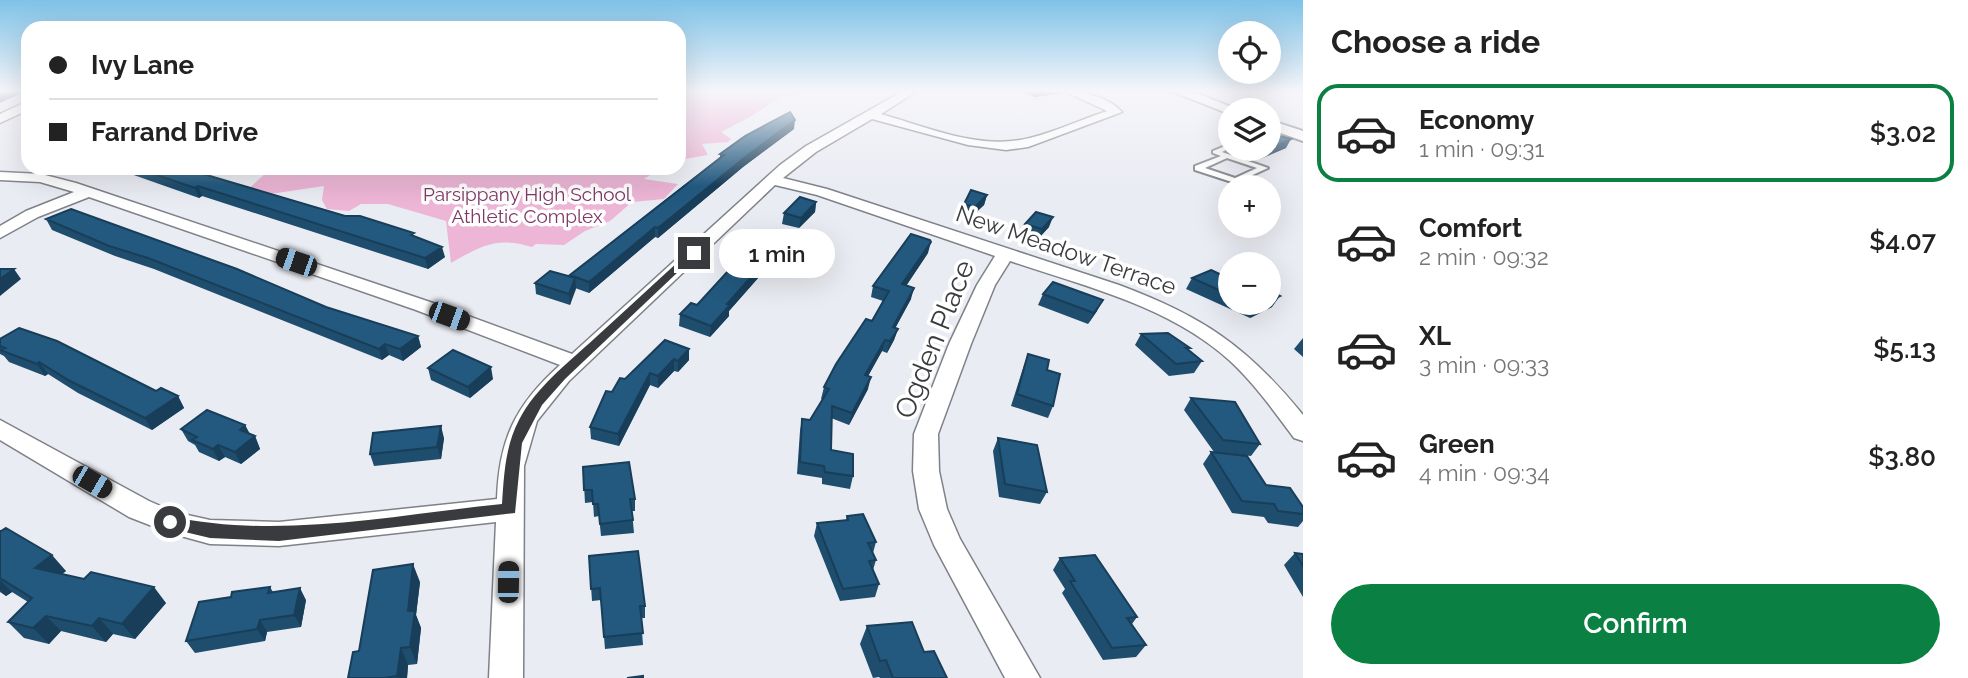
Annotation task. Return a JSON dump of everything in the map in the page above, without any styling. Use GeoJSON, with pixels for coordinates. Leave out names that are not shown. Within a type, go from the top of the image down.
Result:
{"type":"FeatureCollection","features":[{"type":"Feature","properties":{"kind":"street"},"geometry":{"type":"LineString","coordinates":[[506,678],[511,466],[525,421],[537,402],[576,363],[772,180],[811,149],[856,123]]}},
{"type":"Feature","properties":{"kind":"street"},"geometry":{"type":"LineString","coordinates":[[904,123],[981,143],[1008,146],[1023,145],[1088,123]]}},
{"type":"Feature","properties":{"kind":"street"},"geometry":{"type":"LineString","coordinates":[[1281,130],[1303,136]]}},
{"type":"Feature","properties":{"kind":"street"},"geometry":{"type":"LineString","coordinates":[[0,176],[41,178],[88,192],[423,306],[576,363]]}},
{"type":"Feature","properties":{"kind":"street","name":"New Meadow Terrace"},"geometry":{"type":"LineString","coordinates":[[772,180],[822,192],[1118,291],[1167,311],[1204,331],[1246,363],[1303,432]]}},
{"type":"Feature","properties":{"kind":"street"},"geometry":{"type":"LineString","coordinates":[[0,233],[32,214],[88,192]]}},
{"type":"Feature","properties":{"kind":"street","name":"Ogden Place"},"geometry":{"type":"LineString","coordinates":[[1004,254],[986,285],[960,344],[926,434],[926,471],[933,509],[948,545],[1023,678]]}},
{"type":"Feature","properties":{"kind":"street"},"geometry":{"type":"LineString","coordinates":[[0,429],[139,509],[170,522],[210,531],[279,534],[509,509]]}},
{"type":"Feature","properties":{"kind":"lane"},"geometry":{"type":"LineString","coordinates":[[1227,156],[1264,168],[1235,181],[1198,168],[1227,156]]}},
{"type":"Feature","properties":{"kind":"green space"},"geometry":{"type":"Polygon","coordinates":[[[686,123],[739,123],[721,132],[731,139],[728,142],[702,144],[708,155],[686,159],[686,123]]]}},
{"type":"Feature","properties":{"kind":"green space","name":"Parsippany High School Athletic Complex"},"geometry":{"type":"Polygon","coordinates":[[[264,175],[650,175],[644,179],[678,184],[664,199],[632,202],[610,221],[585,231],[564,245],[536,244],[532,247],[508,242],[489,244],[451,263],[446,221],[388,204],[361,204],[349,211],[327,209],[322,200],[324,186],[257,196],[245,192],[264,175]]]}},
{"type":"Feature","properties":{"kind":"building"},"geometry":{"type":"Polygon","coordinates":[[[770,123],[791,123],[658,228],[655,227],[589,282],[570,275],[724,155],[720,154],[770,123]]]}},
{"type":"Feature","properties":{"kind":"building"},"geometry":{"type":"Polygon","coordinates":[[[1281,136],[1291,139],[1281,144],[1281,136]]]}},
{"type":"Feature","properties":{"kind":"building"},"geometry":{"type":"Polygon","coordinates":[[[157,175],[207,175],[345,216],[360,216],[414,233],[411,235],[442,247],[425,258],[198,186],[195,188],[157,175]]]}},
{"type":"Feature","properties":{"kind":"building"},"geometry":{"type":"Polygon","coordinates":[[[971,190],[987,195],[975,207],[964,204],[971,190]]]}},
{"type":"Feature","properties":{"kind":"building"},"geometry":{"type":"Polygon","coordinates":[[[800,197],[816,202],[801,218],[784,213],[800,197]]]}},
{"type":"Feature","properties":{"kind":"building"},"geometry":{"type":"Polygon","coordinates":[[[71,209],[237,269],[326,307],[418,336],[400,349],[385,344],[379,349],[148,258],[109,246],[46,219],[71,209]]]}},
{"type":"Feature","properties":{"kind":"building"},"geometry":{"type":"Polygon","coordinates":[[[1036,212],[1053,217],[1042,229],[1025,224],[1036,212]]]}},
{"type":"Feature","properties":{"kind":"building"},"geometry":{"type":"Polygon","coordinates":[[[911,234],[931,242],[902,284],[914,288],[893,327],[898,329],[890,341],[885,340],[865,375],[871,377],[852,413],[832,406],[831,450],[853,454],[853,476],[825,472],[824,466],[800,462],[802,419],[810,420],[829,389],[824,387],[836,364],[866,319],[872,321],[889,291],[873,286],[911,234]]]}},
{"type":"Feature","properties":{"kind":"building"},"geometry":{"type":"Polygon","coordinates":[[[761,235],[782,242],[711,326],[680,314],[691,303],[697,305],[761,235]]]}},
{"type":"Feature","properties":{"kind":"building"},"geometry":{"type":"Polygon","coordinates":[[[0,269],[14,269],[0,279],[0,269]]]}},
{"type":"Feature","properties":{"kind":"building"},"geometry":{"type":"Polygon","coordinates":[[[1211,270],[1218,273],[1218,290],[1192,278],[1211,270]]]}},
{"type":"Feature","properties":{"kind":"building"},"geometry":{"type":"Polygon","coordinates":[[[550,271],[575,278],[569,294],[535,283],[550,271]]]}},
{"type":"Feature","properties":{"kind":"building"},"geometry":{"type":"Polygon","coordinates":[[[1053,282],[1103,300],[1094,313],[1043,294],[1053,282]]]}},
{"type":"Feature","properties":{"kind":"building"},"geometry":{"type":"Polygon","coordinates":[[[19,328],[57,341],[156,391],[161,388],[178,396],[145,418],[70,381],[39,362],[37,364],[0,350],[5,348],[0,346],[0,339],[19,328]]]}},
{"type":"Feature","properties":{"kind":"building"},"geometry":{"type":"Polygon","coordinates":[[[1168,333],[1190,348],[1186,348],[1202,361],[1176,364],[1141,334],[1168,333]]]}},
{"type":"Feature","properties":{"kind":"building"},"geometry":{"type":"Polygon","coordinates":[[[665,340],[689,349],[678,361],[674,359],[658,376],[650,373],[618,434],[590,427],[606,391],[612,392],[620,378],[625,379],[665,340]]]}},
{"type":"Feature","properties":{"kind":"building"},"geometry":{"type":"Polygon","coordinates":[[[453,350],[491,367],[468,387],[428,368],[453,350]]]}},
{"type":"Feature","properties":{"kind":"building"},"geometry":{"type":"Polygon","coordinates":[[[1028,354],[1049,360],[1047,370],[1060,374],[1053,406],[1017,394],[1028,354]]]}},
{"type":"Feature","properties":{"kind":"building"},"geometry":{"type":"Polygon","coordinates":[[[1191,398],[1235,402],[1260,444],[1223,440],[1191,398]]]}},
{"type":"Feature","properties":{"kind":"building"},"geometry":{"type":"Polygon","coordinates":[[[207,410],[245,425],[240,430],[255,436],[235,452],[218,445],[213,449],[192,440],[197,437],[181,429],[207,410]]]}},
{"type":"Feature","properties":{"kind":"building"},"geometry":{"type":"Polygon","coordinates":[[[441,426],[437,447],[370,454],[373,433],[441,426]]]}},
{"type":"Feature","properties":{"kind":"building"},"geometry":{"type":"Polygon","coordinates":[[[998,438],[1037,445],[1047,492],[1005,484],[998,438]]]}},
{"type":"Feature","properties":{"kind":"building"},"geometry":{"type":"Polygon","coordinates":[[[1211,452],[1247,456],[1266,485],[1290,488],[1303,507],[1303,514],[1278,511],[1274,504],[1242,501],[1211,452]]]}},
{"type":"Feature","properties":{"kind":"building"},"geometry":{"type":"Polygon","coordinates":[[[629,462],[635,499],[630,499],[633,520],[600,524],[598,504],[593,504],[592,490],[584,490],[583,467],[629,462]]]}},
{"type":"Feature","properties":{"kind":"building"},"geometry":{"type":"Polygon","coordinates":[[[863,514],[876,542],[868,543],[876,560],[869,561],[879,584],[843,589],[817,523],[848,520],[847,516],[863,514]]]}},
{"type":"Feature","properties":{"kind":"building"},"geometry":{"type":"Polygon","coordinates":[[[6,528],[52,555],[35,568],[84,579],[91,572],[154,587],[122,624],[99,618],[92,626],[46,616],[33,628],[8,622],[32,598],[0,578],[0,531],[6,528]]]}},
{"type":"Feature","properties":{"kind":"building"},"geometry":{"type":"Polygon","coordinates":[[[638,551],[645,606],[640,606],[643,633],[604,637],[600,588],[591,589],[589,556],[638,551]]]}},
{"type":"Feature","properties":{"kind":"building"},"geometry":{"type":"Polygon","coordinates":[[[1295,553],[1303,554],[1303,566],[1295,553]]]}},
{"type":"Feature","properties":{"kind":"building"},"geometry":{"type":"Polygon","coordinates":[[[1095,555],[1137,617],[1127,618],[1146,645],[1112,648],[1070,581],[1075,581],[1060,558],[1095,555]]]}},
{"type":"Feature","properties":{"kind":"building"},"geometry":{"type":"Polygon","coordinates":[[[413,564],[408,611],[415,611],[410,647],[401,648],[397,676],[348,678],[353,652],[359,651],[373,570],[413,564]]]}},
{"type":"Feature","properties":{"kind":"building"},"geometry":{"type":"Polygon","coordinates":[[[270,587],[268,593],[300,588],[294,615],[260,620],[257,629],[186,641],[199,602],[231,597],[232,592],[270,587]]]}},
{"type":"Feature","properties":{"kind":"building"},"geometry":{"type":"Polygon","coordinates":[[[912,622],[924,652],[934,651],[947,678],[893,678],[886,660],[880,661],[867,626],[912,622]]]}},
{"type":"Feature","properties":{"kind":"route"},"geometry":{"type":"LineString","coordinates":[[170,522],[210,531],[279,534],[509,509],[511,466],[516,443],[537,402],[561,376],[694,253]]}}]}
